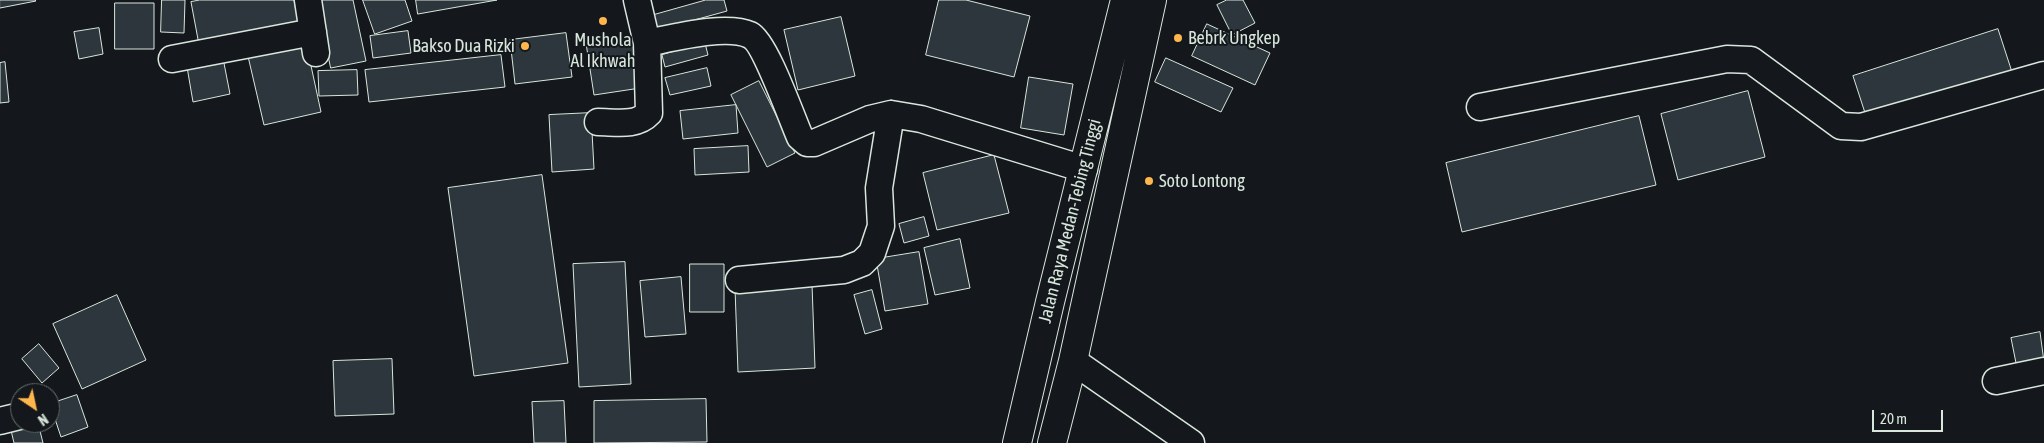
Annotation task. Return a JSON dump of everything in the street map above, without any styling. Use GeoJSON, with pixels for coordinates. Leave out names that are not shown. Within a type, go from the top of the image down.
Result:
{"type":"FeatureCollection","features":[{"type":"Feature","properties":{"kind":"highway","name":"Jalan Raya Medan-Tebing Tinggi"},"geometry":{"type":"LineString","coordinates":[[1017,443],[1125,0]]}},
{"type":"Feature","properties":{"kind":"highway","name":"Jalan Raya Medan-Tebing Tinggi"},"geometry":{"type":"LineString","coordinates":[[1052,443],[1073,361],[1152,0]]}},
{"type":"Feature","properties":{"kind":"street"},"geometry":{"type":"LineString","coordinates":[[186,56],[315,42],[308,0]]}},
{"type":"Feature","properties":{"kind":"street"},"geometry":{"type":"LineString","coordinates":[[598,122],[639,121],[649,113],[647,43],[637,0]]}},
{"type":"Feature","properties":{"kind":"street"},"geometry":{"type":"LineString","coordinates":[[647,43],[732,31],[749,35],[757,41],[764,54],[800,138],[807,143],[814,144],[870,119],[891,114],[921,119],[1084,169]]}},
{"type":"Feature","properties":{"kind":"street"},"geometry":{"type":"LineString","coordinates":[[1480,107],[1727,59],[1750,60],[1842,126],[1861,127],[2044,75]]}},
{"type":"Feature","properties":{"kind":"street"},"geometry":{"type":"LineString","coordinates":[[739,280],[844,270],[862,263],[872,253],[881,226],[879,188],[891,114]]}},
{"type":"Feature","properties":{"kind":"street"},"geometry":{"type":"LineString","coordinates":[[1073,361],[1192,443]]}},
{"type":"Feature","properties":{"kind":"street"},"geometry":{"type":"LineString","coordinates":[[1996,381],[2044,371]]}},
{"type":"Feature","properties":{"kind":"building"},"geometry":{"type":"Polygon","coordinates":[[[0,0],[35,0],[36,1],[0,8],[0,0]]]}},
{"type":"Feature","properties":{"kind":"building"},"geometry":{"type":"Polygon","coordinates":[[[162,0],[185,0],[184,33],[161,32],[162,0]]]}},
{"type":"Feature","properties":{"kind":"building"},"geometry":{"type":"Polygon","coordinates":[[[200,0],[294,0],[300,32],[200,50],[191,2],[200,0]]]}},
{"type":"Feature","properties":{"kind":"building"},"geometry":{"type":"Polygon","coordinates":[[[317,0],[353,0],[366,61],[331,68],[317,0]]]}},
{"type":"Feature","properties":{"kind":"building"},"geometry":{"type":"Polygon","coordinates":[[[363,0],[405,0],[412,21],[375,34],[363,0]]]}},
{"type":"Feature","properties":{"kind":"building"},"geometry":{"type":"Polygon","coordinates":[[[416,0],[497,0],[418,14],[416,0]]]}},
{"type":"Feature","properties":{"kind":"building"},"geometry":{"type":"Polygon","coordinates":[[[706,0],[724,0],[727,11],[658,30],[654,15],[706,0]]]}},
{"type":"Feature","properties":{"kind":"building"},"geometry":{"type":"Polygon","coordinates":[[[939,0],[966,0],[1030,16],[1014,77],[926,55],[939,0]]]}},
{"type":"Feature","properties":{"kind":"building"},"geometry":{"type":"Polygon","coordinates":[[[1227,0],[1243,0],[1255,23],[1232,35],[1217,5],[1227,0]]]}},
{"type":"Feature","properties":{"kind":"building"},"geometry":{"type":"Polygon","coordinates":[[[115,3],[154,3],[154,49],[115,49],[115,3]]]}},
{"type":"Feature","properties":{"kind":"building"},"geometry":{"type":"Polygon","coordinates":[[[841,17],[855,76],[798,90],[784,30],[841,17]]]}},
{"type":"Feature","properties":{"kind":"building"},"geometry":{"type":"Polygon","coordinates":[[[1207,24],[1270,53],[1255,85],[1192,56],[1207,24]]]}},
{"type":"Feature","properties":{"kind":"building"},"geometry":{"type":"Polygon","coordinates":[[[99,28],[103,54],[79,59],[74,32],[99,28]]]}},
{"type":"Feature","properties":{"kind":"building"},"geometry":{"type":"Polygon","coordinates":[[[1998,29],[2012,72],[1867,119],[1853,76],[1998,29]]]}},
{"type":"Feature","properties":{"kind":"building"},"geometry":{"type":"Polygon","coordinates":[[[408,31],[411,53],[373,58],[370,36],[408,31]]]}},
{"type":"Feature","properties":{"kind":"building"},"geometry":{"type":"Polygon","coordinates":[[[566,33],[572,77],[515,84],[510,40],[566,33]]]}},
{"type":"Feature","properties":{"kind":"building"},"geometry":{"type":"Polygon","coordinates":[[[639,35],[647,87],[594,95],[586,43],[639,35]]]}},
{"type":"Feature","properties":{"kind":"building"},"geometry":{"type":"Polygon","coordinates":[[[305,38],[321,112],[264,125],[247,52],[305,38]]]}},
{"type":"Feature","properties":{"kind":"building"},"geometry":{"type":"Polygon","coordinates":[[[705,43],[708,55],[665,67],[662,55],[705,43]]]}},
{"type":"Feature","properties":{"kind":"building"},"geometry":{"type":"Polygon","coordinates":[[[222,53],[230,94],[193,102],[186,61],[222,53]]]}},
{"type":"Feature","properties":{"kind":"building"},"geometry":{"type":"Polygon","coordinates":[[[501,55],[505,87],[369,102],[365,70],[501,55]]]}},
{"type":"Feature","properties":{"kind":"building"},"geometry":{"type":"Polygon","coordinates":[[[1166,58],[1233,88],[1221,112],[1155,82],[1166,58]]]}},
{"type":"Feature","properties":{"kind":"building"},"geometry":{"type":"Polygon","coordinates":[[[5,62],[9,102],[0,103],[0,63],[5,62]]]}},
{"type":"Feature","properties":{"kind":"building"},"geometry":{"type":"Polygon","coordinates":[[[707,68],[711,86],[670,95],[665,78],[707,68]]]}},
{"type":"Feature","properties":{"kind":"building"},"geometry":{"type":"Polygon","coordinates":[[[357,70],[358,95],[319,96],[318,71],[357,70]]]}},
{"type":"Feature","properties":{"kind":"building"},"geometry":{"type":"Polygon","coordinates":[[[1029,77],[1073,84],[1064,135],[1021,128],[1029,77]]]}},
{"type":"Feature","properties":{"kind":"building"},"geometry":{"type":"Polygon","coordinates":[[[759,81],[795,153],[767,167],[731,95],[759,81]]]}},
{"type":"Feature","properties":{"kind":"building"},"geometry":{"type":"Polygon","coordinates":[[[1748,91],[1765,157],[1678,180],[1661,114],[1748,91]]]}},
{"type":"Feature","properties":{"kind":"building"},"geometry":{"type":"Polygon","coordinates":[[[736,105],[738,133],[683,139],[680,111],[736,105]]]}},
{"type":"Feature","properties":{"kind":"building"},"geometry":{"type":"Polygon","coordinates":[[[591,113],[594,169],[552,172],[549,115],[591,113]]]}},
{"type":"Feature","properties":{"kind":"building"},"geometry":{"type":"Polygon","coordinates":[[[1639,116],[1656,185],[1462,232],[1446,163],[1639,116]]]}},
{"type":"Feature","properties":{"kind":"building"},"geometry":{"type":"Polygon","coordinates":[[[748,146],[749,172],[695,175],[694,149],[748,146]]]}},
{"type":"Feature","properties":{"kind":"building"},"geometry":{"type":"Polygon","coordinates":[[[994,155],[1009,213],[937,230],[923,173],[994,155]]]}},
{"type":"Feature","properties":{"kind":"building"},"geometry":{"type":"Polygon","coordinates":[[[542,175],[568,363],[474,376],[448,188],[542,175]]]}},
{"type":"Feature","properties":{"kind":"building"},"geometry":{"type":"Polygon","coordinates":[[[924,217],[929,236],[904,243],[899,224],[924,217]]]}},
{"type":"Feature","properties":{"kind":"building"},"geometry":{"type":"Polygon","coordinates":[[[960,239],[970,288],[935,295],[924,248],[960,239]]]}},
{"type":"Feature","properties":{"kind":"building"},"geometry":{"type":"Polygon","coordinates":[[[919,252],[928,304],[885,311],[876,259],[919,252]]]}},
{"type":"Feature","properties":{"kind":"building"},"geometry":{"type":"Polygon","coordinates":[[[625,262],[631,384],[579,387],[573,264],[625,262]]]}},
{"type":"Feature","properties":{"kind":"building"},"geometry":{"type":"Polygon","coordinates":[[[690,264],[724,264],[724,312],[690,312],[690,264]]]}},
{"type":"Feature","properties":{"kind":"building"},"geometry":{"type":"Polygon","coordinates":[[[681,277],[686,334],[645,337],[640,281],[681,277]]]}},
{"type":"Feature","properties":{"kind":"building"},"geometry":{"type":"Polygon","coordinates":[[[812,284],[815,368],[738,372],[735,288],[812,284]]]}},
{"type":"Feature","properties":{"kind":"building"},"geometry":{"type":"Polygon","coordinates":[[[872,290],[882,329],[865,334],[854,295],[872,290]]]}},
{"type":"Feature","properties":{"kind":"building"},"geometry":{"type":"Polygon","coordinates":[[[117,295],[146,360],[82,389],[53,324],[117,295]]]}},
{"type":"Feature","properties":{"kind":"building"},"geometry":{"type":"Polygon","coordinates":[[[2040,332],[2044,362],[2017,368],[2011,338],[2040,332]]]}},
{"type":"Feature","properties":{"kind":"building"},"geometry":{"type":"Polygon","coordinates":[[[39,344],[59,368],[42,383],[22,359],[39,344]]]}},
{"type":"Feature","properties":{"kind":"building"},"geometry":{"type":"Polygon","coordinates":[[[392,359],[394,414],[335,416],[333,361],[392,359]]]}},
{"type":"Feature","properties":{"kind":"building"},"geometry":{"type":"Polygon","coordinates":[[[77,395],[88,427],[61,437],[60,401],[77,395]]]}},
{"type":"Feature","properties":{"kind":"building"},"geometry":{"type":"Polygon","coordinates":[[[706,399],[707,442],[594,443],[594,401],[706,399]]]}},
{"type":"Feature","properties":{"kind":"building"},"geometry":{"type":"Polygon","coordinates":[[[564,401],[566,443],[534,443],[532,402],[564,401]]]}},
{"type":"Feature","properties":{"kind":"building"},"geometry":{"type":"Polygon","coordinates":[[[12,433],[40,433],[43,443],[14,443],[12,433]]]}},
{"type":"Feature","properties":{"kind":"place","name":"Mushola Al Ikhwah"},"geometry":{"type":"Point","coordinates":[603,21]}},
{"type":"Feature","properties":{"kind":"place","name":"Bebrk Ungkep"},"geometry":{"type":"Point","coordinates":[1178,38]}},
{"type":"Feature","properties":{"kind":"place","name":"Bakso Dua Rizki"},"geometry":{"type":"Point","coordinates":[525,46]}},
{"type":"Feature","properties":{"kind":"place","name":"Soto Lontong"},"geometry":{"type":"Point","coordinates":[1149,181]}}]}
